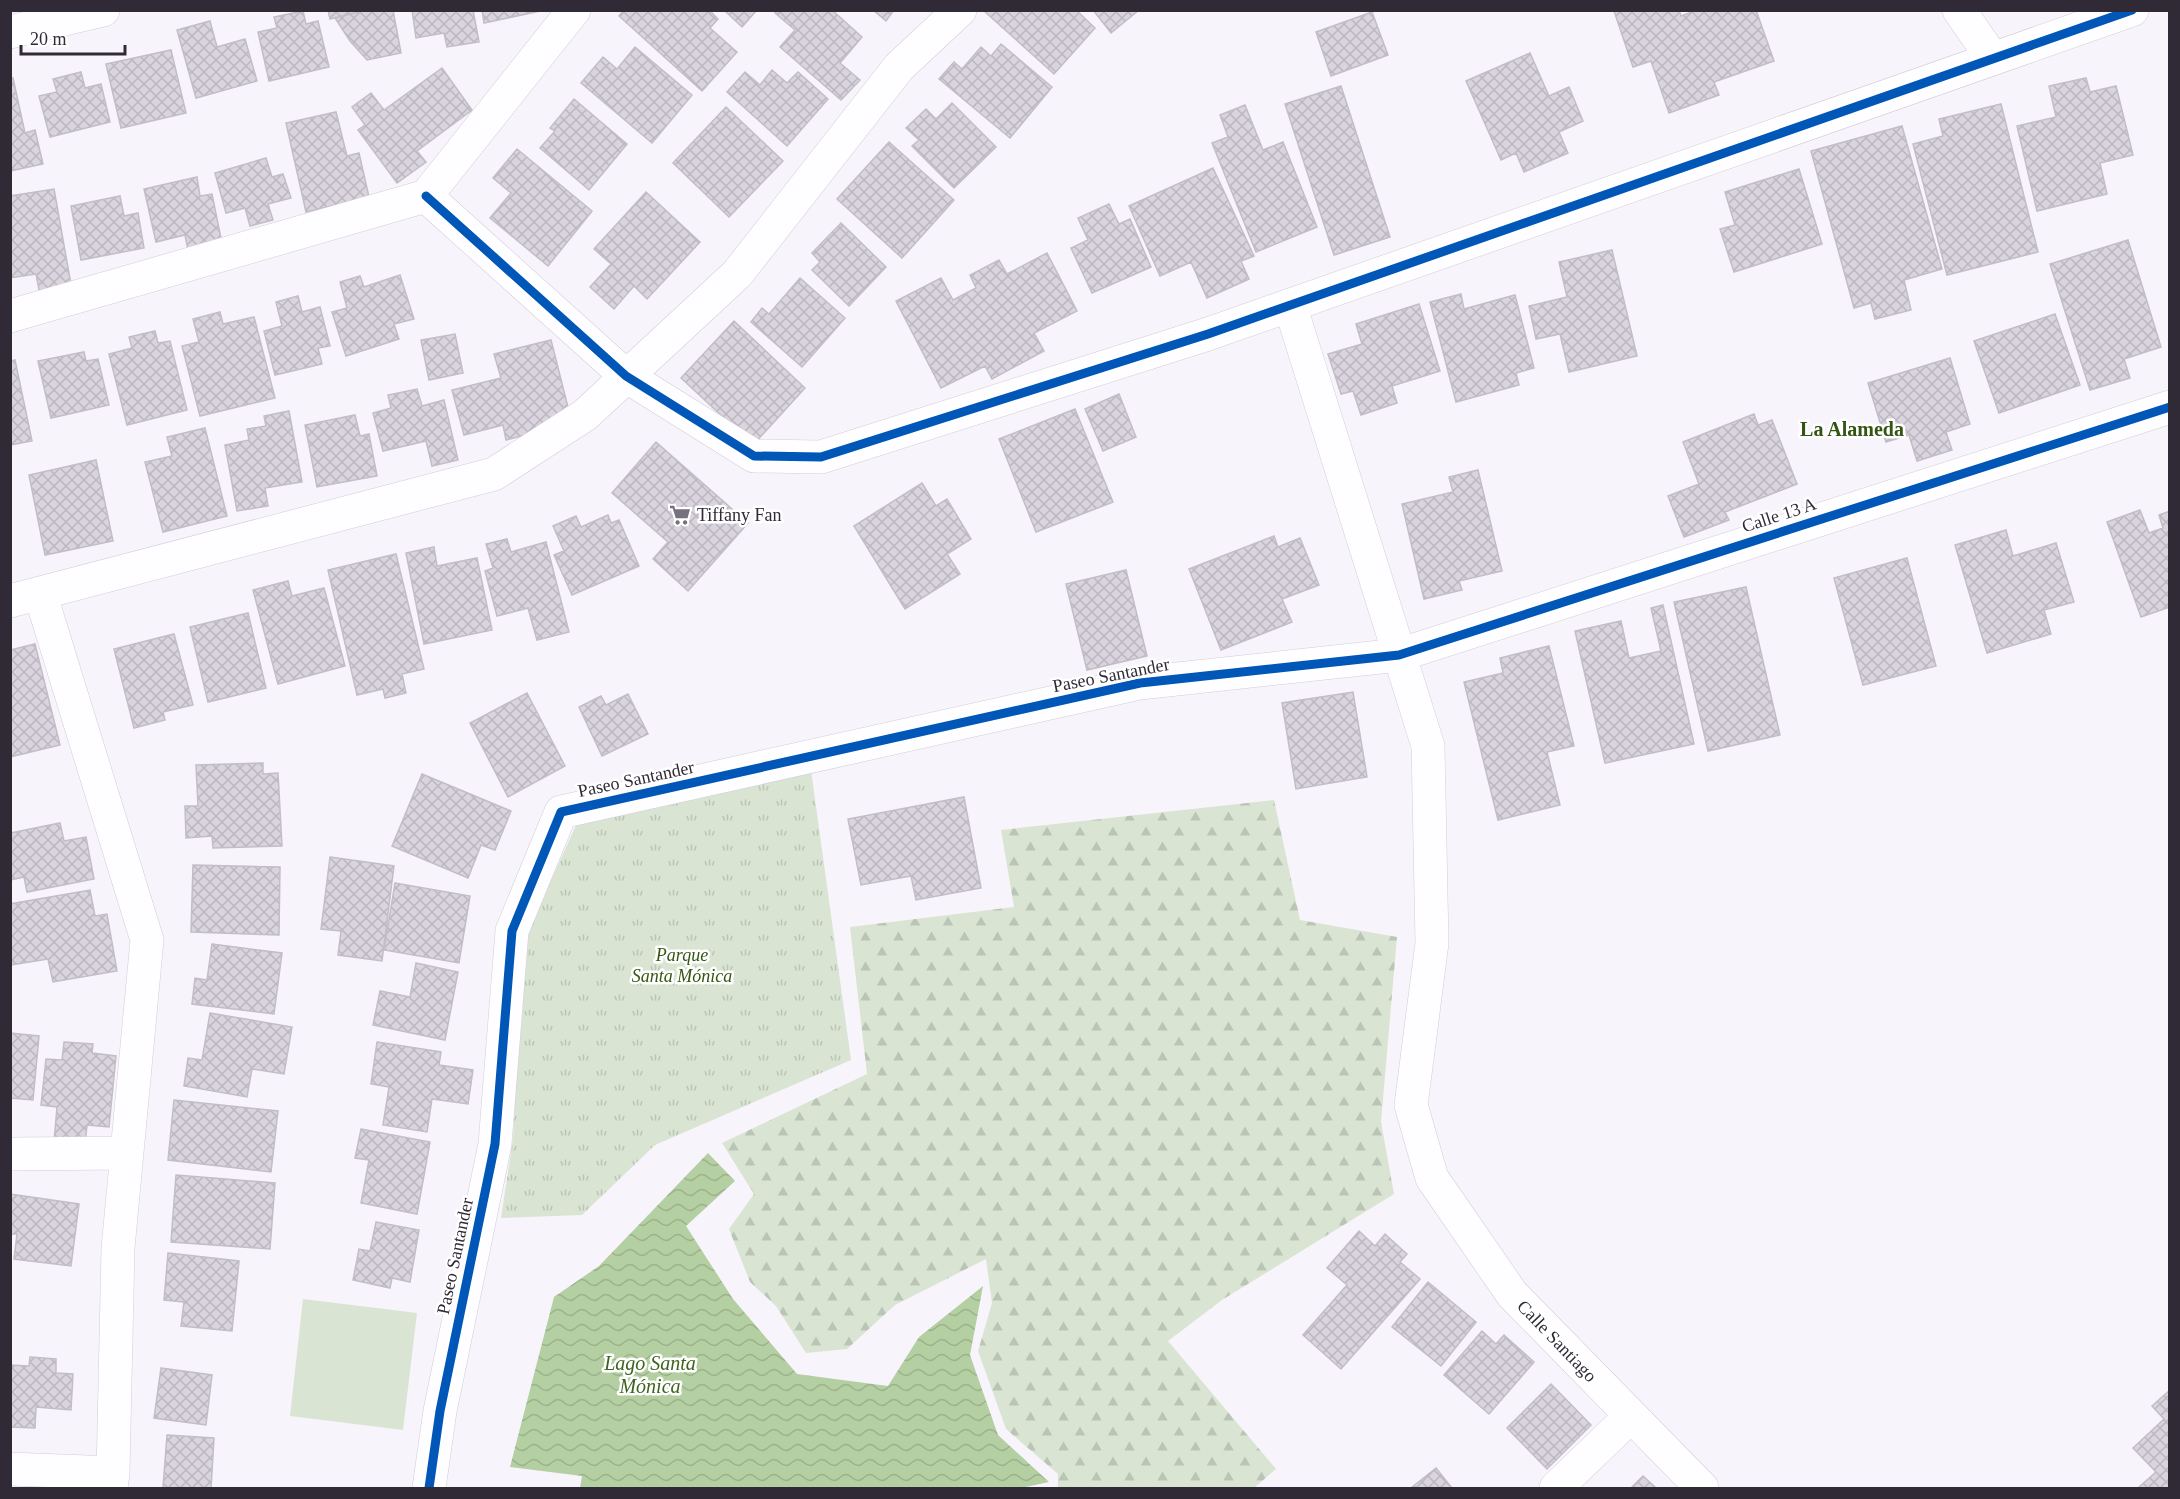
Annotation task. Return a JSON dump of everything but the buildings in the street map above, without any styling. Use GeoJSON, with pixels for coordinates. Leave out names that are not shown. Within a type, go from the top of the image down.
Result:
{"type":"FeatureCollection","features":[{"type":"Feature","properties":{"kind":"street"},"geometry":{"type":"LineString","coordinates":[[10,32],[103,10]]}},
{"type":"Feature","properties":{"kind":"street"},"geometry":{"type":"LineString","coordinates":[[10,316],[426,196],[574,10]]}},
{"type":"Feature","properties":{"kind":"street"},"geometry":{"type":"LineString","coordinates":[[10,1469],[112,1481],[118,1248],[147,940],[25,597],[494,474],[585,415],[736,274],[899,67],[960,10]]}},
{"type":"Feature","properties":{"kind":"street"},"geometry":{"type":"LineString","coordinates":[[1959,10],[1993,59]]}},
{"type":"Feature","properties":{"kind":"street"},"geometry":{"type":"LineString","coordinates":[[426,196],[626,376],[754,456],[821,457],[1208,334],[2132,10]]}},
{"type":"Feature","properties":{"kind":"street","name":"Calle Santiago"},"geometry":{"type":"LineString","coordinates":[[1290,305],[1428,746],[1432,943],[1412,1105],[1432,1178],[1512,1294],[1702,1488]]}},
{"type":"Feature","properties":{"kind":"street","name":"Calle 13 A"},"geometry":{"type":"LineString","coordinates":[[1399,655],[2169,407]]}},
{"type":"Feature","properties":{"kind":"street","name":"Paseo Santander"},"geometry":{"type":"LineString","coordinates":[[429,1488],[440,1412],[495,1144],[512,931],[561,812],[1140,683],[1399,655]]}},
{"type":"Feature","properties":{"kind":"street"},"geometry":{"type":"LineString","coordinates":[[10,1155],[127,1153]]}},
{"type":"Feature","properties":{"kind":"street"},"geometry":{"type":"LineString","coordinates":[[1556,1488],[1631,1416]]}},
{"type":"Feature","properties":{"kind":"green space","name":"Parque Santa Mónica"},"geometry":{"type":"Polygon","coordinates":[[[811,770],[851,1060],[655,1145],[582,1215],[501,1218],[513,1139],[524,940],[577,823],[811,770]]]}},
{"type":"Feature","properties":{"kind":"green space"},"geometry":{"type":"Polygon","coordinates":[[[1274,800],[1300,920],[1397,937],[1381,1122],[1394,1194],[1222,1300],[1168,1341],[1276,1469],[1254,1488],[1058,1488],[1058,1474],[1006,1429],[978,1351],[992,1303],[986,1259],[895,1305],[847,1349],[806,1353],[776,1306],[750,1282],[729,1229],[754,1194],[722,1143],[867,1074],[850,927],[1014,907],[1001,830],[1274,800]]]}},
{"type":"Feature","properties":{"kind":"green space"},"geometry":{"type":"Polygon","coordinates":[[[303,1299],[417,1313],[403,1430],[290,1416],[303,1299]]]}},
{"type":"Feature","properties":{"kind":"water","name":"Lago Santa Mónica"},"geometry":{"type":"Polygon","coordinates":[[[708,1153],[735,1181],[686,1226],[733,1299],[797,1374],[888,1386],[919,1337],[983,1286],[970,1355],[998,1435],[1049,1482],[1021,1488],[580,1488],[582,1476],[510,1467],[554,1297],[599,1266],[708,1153]]]}},
{"type":"Feature","properties":{"kind":"cycle path"},"geometry":{"type":"LineString","coordinates":[[426,196],[626,376],[754,456],[821,457],[1208,334],[2132,10]]}},
{"type":"Feature","properties":{"kind":"cycle path"},"geometry":{"type":"LineString","coordinates":[[429,1488],[440,1411],[495,1144],[512,931],[561,812],[1140,683],[1399,655],[2170,407]]}},
{"type":"Feature","properties":{"kind":"place","name":"Tiffany Fan"},"geometry":{"type":"Point","coordinates":[680,515]}},
{"type":"Feature","properties":{"kind":"district","name":"La Alameda"},"geometry":{"type":"Point","coordinates":[1852,429]}}]}
